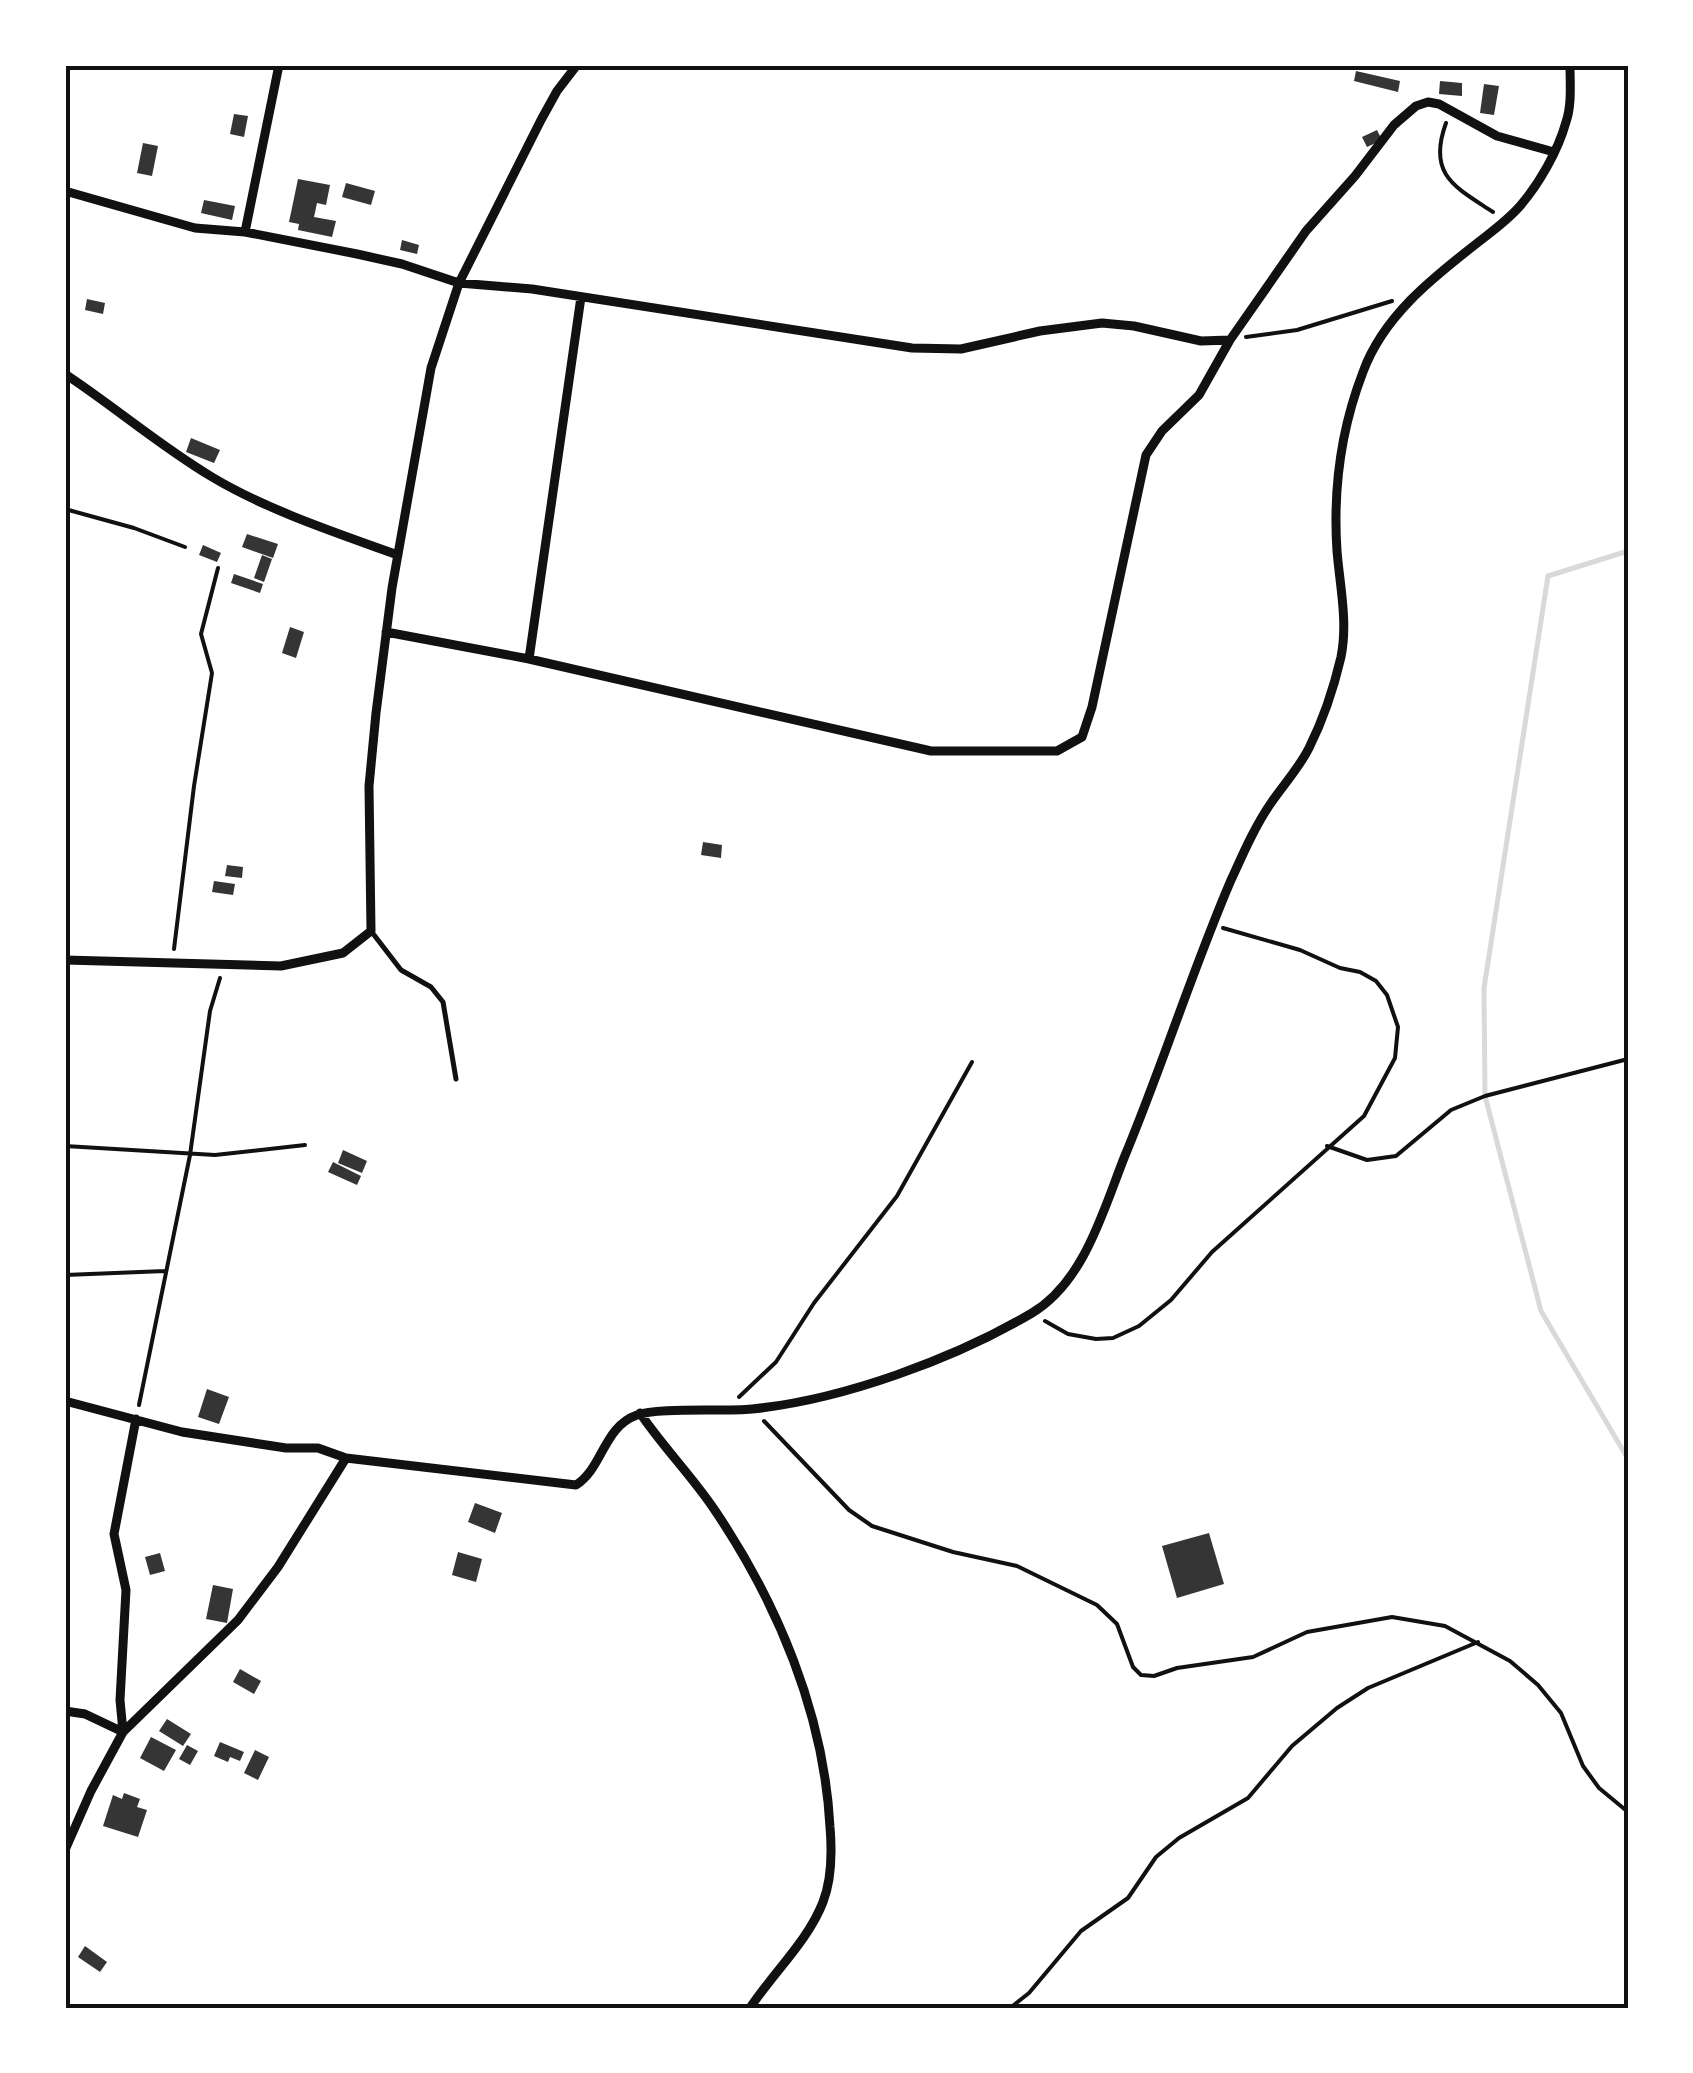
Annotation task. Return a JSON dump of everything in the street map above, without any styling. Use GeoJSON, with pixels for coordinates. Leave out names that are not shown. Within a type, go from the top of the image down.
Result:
{"type":"FeatureCollection","features":[{"type":"Feature","properties":{"kind":"street"},"geometry":{"type":"LineString","coordinates":[[245,232],[280,65]]}},
{"type":"Feature","properties":{"kind":"street"},"geometry":{"type":"LineString","coordinates":[[65,960],[282,966],[343,953],[371,931],[369,786],[386,632],[428,381],[459,283],[541,120],[577,65]]}},
{"type":"Feature","properties":{"kind":"street"},"geometry":{"type":"LineString","coordinates":[[65,1401],[182,1432],[238,1442],[318,1448],[346,1458],[576,1486],[588,1478],[610,1436],[623,1422],[640,1413],[754,1409],[800,1402],[886,1378],[1031,1314],[1061,1290],[1085,1249],[1162,1066],[1213,926],[1257,826],[1310,747],[1332,688],[1342,652],[1344,620],[1336,500],[1348,416],[1373,350],[1416,293],[1505,220],[1529,194],[1554,152],[1568,114],[1570,65]]}},
{"type":"Feature","properties":{"kind":"street"},"geometry":{"type":"LineString","coordinates":[[386,632],[931,750],[1057,751],[1082,738],[1092,707],[1146,455],[1162,431],[1208,382],[1231,339],[1306,232],[1394,125],[1416,106],[1428,102],[1452,110],[1497,136],[1554,152]]}},
{"type":"Feature","properties":{"kind":"street"},"geometry":{"type":"LineString","coordinates":[[65,191],[195,228],[245,232],[402,264],[459,283],[581,297],[912,348],[961,349],[1040,331],[1102,323],[1202,341],[1231,339]]}},
{"type":"Feature","properties":{"kind":"street"},"geometry":{"type":"LineString","coordinates":[[529,660],[581,297]]}},
{"type":"Feature","properties":{"kind":"street"},"geometry":{"type":"LineString","coordinates":[[65,374],[216,480],[398,555]]}},
{"type":"Feature","properties":{"kind":"street"},"geometry":{"type":"LineString","coordinates":[[640,1413],[715,1510],[771,1609],[798,1670],[823,1765],[831,1840],[824,1901],[807,1931],[750,2008]]}},
{"type":"Feature","properties":{"kind":"street"},"geometry":{"type":"LineString","coordinates":[[124,1732],[120,1700],[126,1590],[114,1534],[136,1419]]}},
{"type":"Feature","properties":{"kind":"street"},"geometry":{"type":"LineString","coordinates":[[65,1850],[91,1791],[124,1732],[238,1620],[278,1567],[346,1458]]}},
{"type":"Feature","properties":{"kind":"street"},"geometry":{"type":"LineString","coordinates":[[65,1710],[124,1732]]}},
{"type":"Feature","properties":{"kind":"lane"},"geometry":{"type":"LineString","coordinates":[[371,931],[402,970],[432,987],[444,1002],[456,1079]]}},
{"type":"Feature","properties":{"kind":"path"},"geometry":{"type":"LineString","coordinates":[[1452,110],[1440,141],[1444,174],[1457,188],[1505,220]]}},
{"type":"Feature","properties":{"kind":"path"},"geometry":{"type":"LineString","coordinates":[[1231,339],[1298,330],[1416,293]]}},
{"type":"Feature","properties":{"kind":"path"},"geometry":{"type":"LineString","coordinates":[[65,509],[186,547]]}},
{"type":"Feature","properties":{"kind":"path"},"geometry":{"type":"LineString","coordinates":[[172,964],[212,673],[200,634],[218,568]]}},
{"type":"Feature","properties":{"kind":"path"},"geometry":{"type":"LineString","coordinates":[[1031,1314],[1068,1334],[1096,1339],[1114,1338],[1139,1326],[1171,1300],[1212,1252],[1364,1116],[1394,1058],[1398,1027],[1387,996],[1376,982],[1360,972],[1256,936],[1213,926]]}},
{"type":"Feature","properties":{"kind":"path"},"geometry":{"type":"LineString","coordinates":[[136,1419],[190,1156],[210,1011],[224,964]]}},
{"type":"Feature","properties":{"kind":"path"},"geometry":{"type":"LineString","coordinates":[[1327,1146],[1367,1160],[1396,1156],[1451,1110],[1484,1096],[1628,1058]]}},
{"type":"Feature","properties":{"kind":"path"},"geometry":{"type":"LineString","coordinates":[[737,1398],[776,1362],[814,1303],[897,1196],[972,1062]]}},
{"type":"Feature","properties":{"kind":"path"},"geometry":{"type":"LineString","coordinates":[[65,1146],[190,1156],[243,1154],[305,1144]]}},
{"type":"Feature","properties":{"kind":"path"},"geometry":{"type":"LineString","coordinates":[[65,1274],[166,1271]]}},
{"type":"Feature","properties":{"kind":"path"},"geometry":{"type":"LineString","coordinates":[[754,1409],[849,1510],[872,1526],[953,1552],[1017,1566],[1097,1605],[1117,1624],[1133,1668],[1140,1675],[1154,1676],[1177,1668],[1253,1657],[1307,1632],[1392,1617],[1445,1626],[1510,1661],[1538,1685],[1561,1713],[1582,1766],[1599,1788],[1628,1812]]}},
{"type":"Feature","properties":{"kind":"path"},"geometry":{"type":"LineString","coordinates":[[1010,2008],[1029,1993],[1081,1931],[1128,1898],[1156,1857],[1179,1838],[1248,1798],[1292,1746],[1337,1708],[1368,1688],[1478,1642]]}},
{"type":"Feature","properties":{"kind":"building"},"geometry":{"type":"Polygon","coordinates":[[[1356,71],[1400,81],[1398,92],[1354,81],[1356,71]]]}},
{"type":"Feature","properties":{"kind":"building"},"geometry":{"type":"Polygon","coordinates":[[[1440,81],[1462,83],[1462,96],[1439,94],[1440,81]]]}},
{"type":"Feature","properties":{"kind":"building"},"geometry":{"type":"Polygon","coordinates":[[[1484,84],[1499,86],[1494,115],[1480,113],[1484,84]]]}},
{"type":"Feature","properties":{"kind":"building"},"geometry":{"type":"Polygon","coordinates":[[[234,114],[248,116],[244,137],[230,134],[234,114]]]}},
{"type":"Feature","properties":{"kind":"building"},"geometry":{"type":"Polygon","coordinates":[[[1377,130],[1382,140],[1367,147],[1362,137],[1377,130]]]}},
{"type":"Feature","properties":{"kind":"building"},"geometry":{"type":"Polygon","coordinates":[[[143,143],[158,146],[152,176],[137,173],[143,143]]]}},
{"type":"Feature","properties":{"kind":"building"},"geometry":{"type":"Polygon","coordinates":[[[298,179],[330,185],[326,205],[317,203],[314,217],[336,221],[332,237],[298,230],[299,224],[289,222],[298,179]]]}},
{"type":"Feature","properties":{"kind":"building"},"geometry":{"type":"Polygon","coordinates":[[[346,183],[375,191],[371,205],[342,197],[346,183]]]}},
{"type":"Feature","properties":{"kind":"building"},"geometry":{"type":"Polygon","coordinates":[[[204,200],[235,206],[232,220],[201,213],[204,200]]]}},
{"type":"Feature","properties":{"kind":"building"},"geometry":{"type":"Polygon","coordinates":[[[402,240],[419,245],[417,254],[400,250],[402,240]]]}},
{"type":"Feature","properties":{"kind":"building"},"geometry":{"type":"Polygon","coordinates":[[[87,299],[105,303],[103,314],[85,310],[87,299]]]}},
{"type":"Feature","properties":{"kind":"building"},"geometry":{"type":"Polygon","coordinates":[[[191,438],[220,450],[214,463],[186,452],[191,438]]]}},
{"type":"Feature","properties":{"kind":"building"},"geometry":{"type":"Polygon","coordinates":[[[247,534],[278,544],[273,558],[242,547],[247,534]]]}},
{"type":"Feature","properties":{"kind":"building"},"geometry":{"type":"Polygon","coordinates":[[[203,545],[221,553],[217,562],[199,555],[203,545]]]}},
{"type":"Feature","properties":{"kind":"building"},"geometry":{"type":"Polygon","coordinates":[[[262,555],[272,559],[264,582],[254,578],[262,555]]]}},
{"type":"Feature","properties":{"kind":"building"},"geometry":{"type":"Polygon","coordinates":[[[234,574],[263,584],[260,593],[231,583],[234,574]]]}},
{"type":"Feature","properties":{"kind":"building"},"geometry":{"type":"Polygon","coordinates":[[[290,627],[304,632],[296,658],[282,653],[290,627]]]}},
{"type":"Feature","properties":{"kind":"building"},"geometry":{"type":"Polygon","coordinates":[[[703,842],[722,845],[721,858],[701,855],[703,842]]]}},
{"type":"Feature","properties":{"kind":"building"},"geometry":{"type":"Polygon","coordinates":[[[227,865],[243,867],[242,878],[225,876],[227,865]]]}},
{"type":"Feature","properties":{"kind":"building"},"geometry":{"type":"Polygon","coordinates":[[[214,881],[235,884],[233,895],[212,892],[214,881]]]}},
{"type":"Feature","properties":{"kind":"building"},"geometry":{"type":"Polygon","coordinates":[[[343,1150],[367,1161],[362,1173],[338,1163],[343,1150]]]}},
{"type":"Feature","properties":{"kind":"building"},"geometry":{"type":"Polygon","coordinates":[[[333,1162],[361,1176],[357,1185],[328,1172],[333,1162]]]}},
{"type":"Feature","properties":{"kind":"building"},"geometry":{"type":"Polygon","coordinates":[[[207,1389],[229,1397],[219,1424],[198,1417],[207,1389]]]}},
{"type":"Feature","properties":{"kind":"building"},"geometry":{"type":"Polygon","coordinates":[[[475,1503],[502,1513],[495,1533],[468,1522],[475,1503]]]}},
{"type":"Feature","properties":{"kind":"building"},"geometry":{"type":"Polygon","coordinates":[[[1209,1533],[1224,1584],[1177,1598],[1162,1546],[1209,1533]]]}},
{"type":"Feature","properties":{"kind":"building"},"geometry":{"type":"Polygon","coordinates":[[[458,1552],[482,1559],[476,1582],[452,1575],[458,1552]]]}},
{"type":"Feature","properties":{"kind":"building"},"geometry":{"type":"Polygon","coordinates":[[[160,1553],[165,1571],[150,1575],[145,1557],[160,1553]]]}},
{"type":"Feature","properties":{"kind":"building"},"geometry":{"type":"Polygon","coordinates":[[[213,1585],[233,1589],[227,1623],[206,1619],[213,1585]]]}},
{"type":"Feature","properties":{"kind":"building"},"geometry":{"type":"Polygon","coordinates":[[[240,1669],[261,1681],[254,1694],[233,1682],[240,1669]]]}},
{"type":"Feature","properties":{"kind":"building"},"geometry":{"type":"Polygon","coordinates":[[[167,1719],[191,1734],[183,1746],[159,1731],[167,1719]]]}},
{"type":"Feature","properties":{"kind":"building"},"geometry":{"type":"Polygon","coordinates":[[[151,1737],[176,1750],[164,1771],[140,1758],[151,1737]]]}},
{"type":"Feature","properties":{"kind":"building"},"geometry":{"type":"Polygon","coordinates":[[[220,1742],[244,1752],[240,1761],[230,1757],[228,1762],[214,1756],[220,1742]]]}},
{"type":"Feature","properties":{"kind":"building"},"geometry":{"type":"Polygon","coordinates":[[[187,1745],[198,1751],[190,1765],[179,1759],[187,1745]]]}},
{"type":"Feature","properties":{"kind":"building"},"geometry":{"type":"Polygon","coordinates":[[[255,1750],[269,1757],[258,1780],[244,1773],[255,1750]]]}},
{"type":"Feature","properties":{"kind":"building"},"geometry":{"type":"Polygon","coordinates":[[[124,1793],[140,1799],[137,1807],[147,1810],[138,1837],[103,1826],[113,1795],[122,1799],[124,1793]]]}},
{"type":"Feature","properties":{"kind":"building"},"geometry":{"type":"Polygon","coordinates":[[[85,1946],[107,1962],[100,1972],[78,1957],[85,1946]]]}},
{"type":"Feature","properties":{"kind":"waterway"},"geometry":{"type":"LineString","coordinates":[[1628,551],[1548,576],[1484,988],[1485,1096],[1541,1311],[1628,1459]]}}]}
